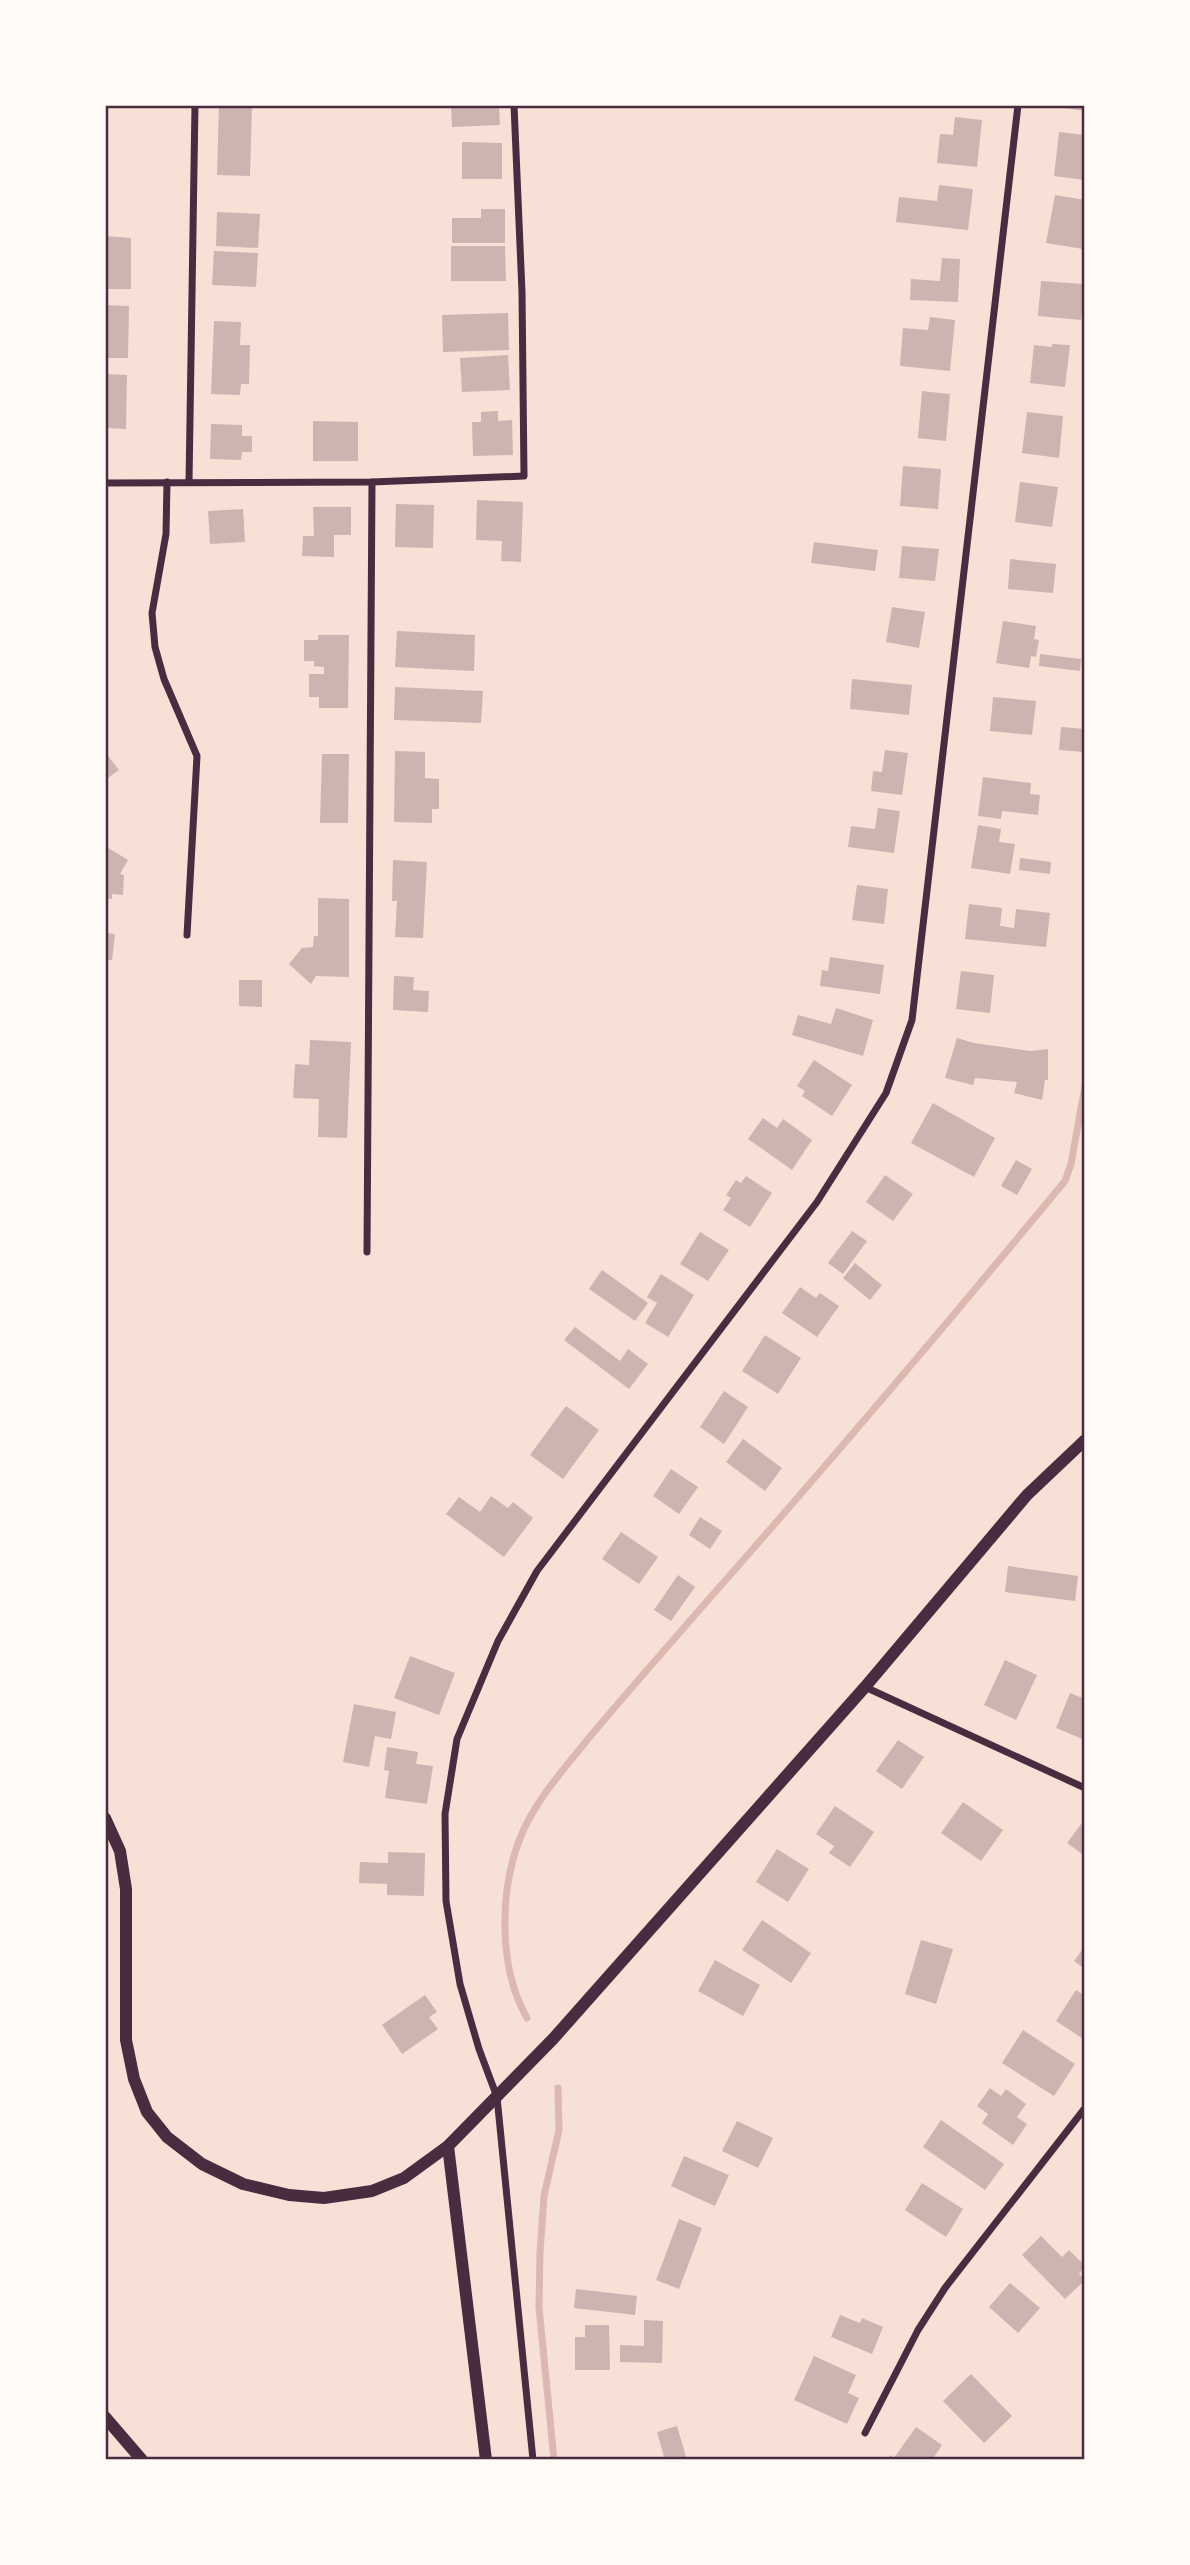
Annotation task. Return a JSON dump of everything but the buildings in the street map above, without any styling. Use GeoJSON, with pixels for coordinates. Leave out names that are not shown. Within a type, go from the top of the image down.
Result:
{"type":"FeatureCollection","features":[{"type":"Feature","properties":{"kind":"street"},"geometry":{"type":"LineString","coordinates":[[188,482],[195,105]]}},
{"type":"Feature","properties":{"kind":"street"},"geometry":{"type":"LineString","coordinates":[[105,483],[372,482],[524,476],[522,292],[514,105]]}},
{"type":"Feature","properties":{"kind":"street"},"geometry":{"type":"LineString","coordinates":[[533,2460],[497,2097],[479,2049],[460,1984],[446,1901],[444,1814],[457,1739],[498,1641],[537,1572],[817,1202],[887,1093],[904,1044],[912,1020],[1018,105]]}},
{"type":"Feature","properties":{"kind":"street"},"geometry":{"type":"LineString","coordinates":[[167,482],[166,534],[152,613],[155,647],[164,679],[197,756],[187,935]]}},
{"type":"Feature","properties":{"kind":"street"},"geometry":{"type":"LineString","coordinates":[[367,1252],[372,482]]}},
{"type":"Feature","properties":{"kind":"street"},"geometry":{"type":"LineString","coordinates":[[105,1818],[120,1850],[126,1889],[127,2040],[134,2079],[147,2112],[167,2137],[202,2164],[243,2184],[289,2194],[324,2197],[372,2191],[404,2178],[448,2146],[554,2039],[865,1687],[1027,1495],[1085,1440]]}},
{"type":"Feature","properties":{"kind":"street"},"geometry":{"type":"LineString","coordinates":[[865,1687],[1085,1788]]}},
{"type":"Feature","properties":{"kind":"street"},"geometry":{"type":"LineString","coordinates":[[865,2434],[918,2330],[945,2288],[1085,2108]]}},
{"type":"Feature","properties":{"kind":"street"},"geometry":{"type":"LineString","coordinates":[[448,2146],[486,2460]]}},
{"type":"Feature","properties":{"kind":"street"},"geometry":{"type":"LineString","coordinates":[[105,2417],[142,2460]]}},
{"type":"Feature","properties":{"kind":"waterway"},"geometry":{"type":"LineString","coordinates":[[527,2018],[510,1974],[506,1949],[506,1899],[516,1851],[524,1829],[538,1805],[604,1720],[849,1438],[1065,1181],[1071,1164],[1085,1086]]}},
{"type":"Feature","properties":{"kind":"waterway"},"geometry":{"type":"LineString","coordinates":[[554,2460],[539,2307],[544,2196],[559,2130],[558,2088]]}}]}
